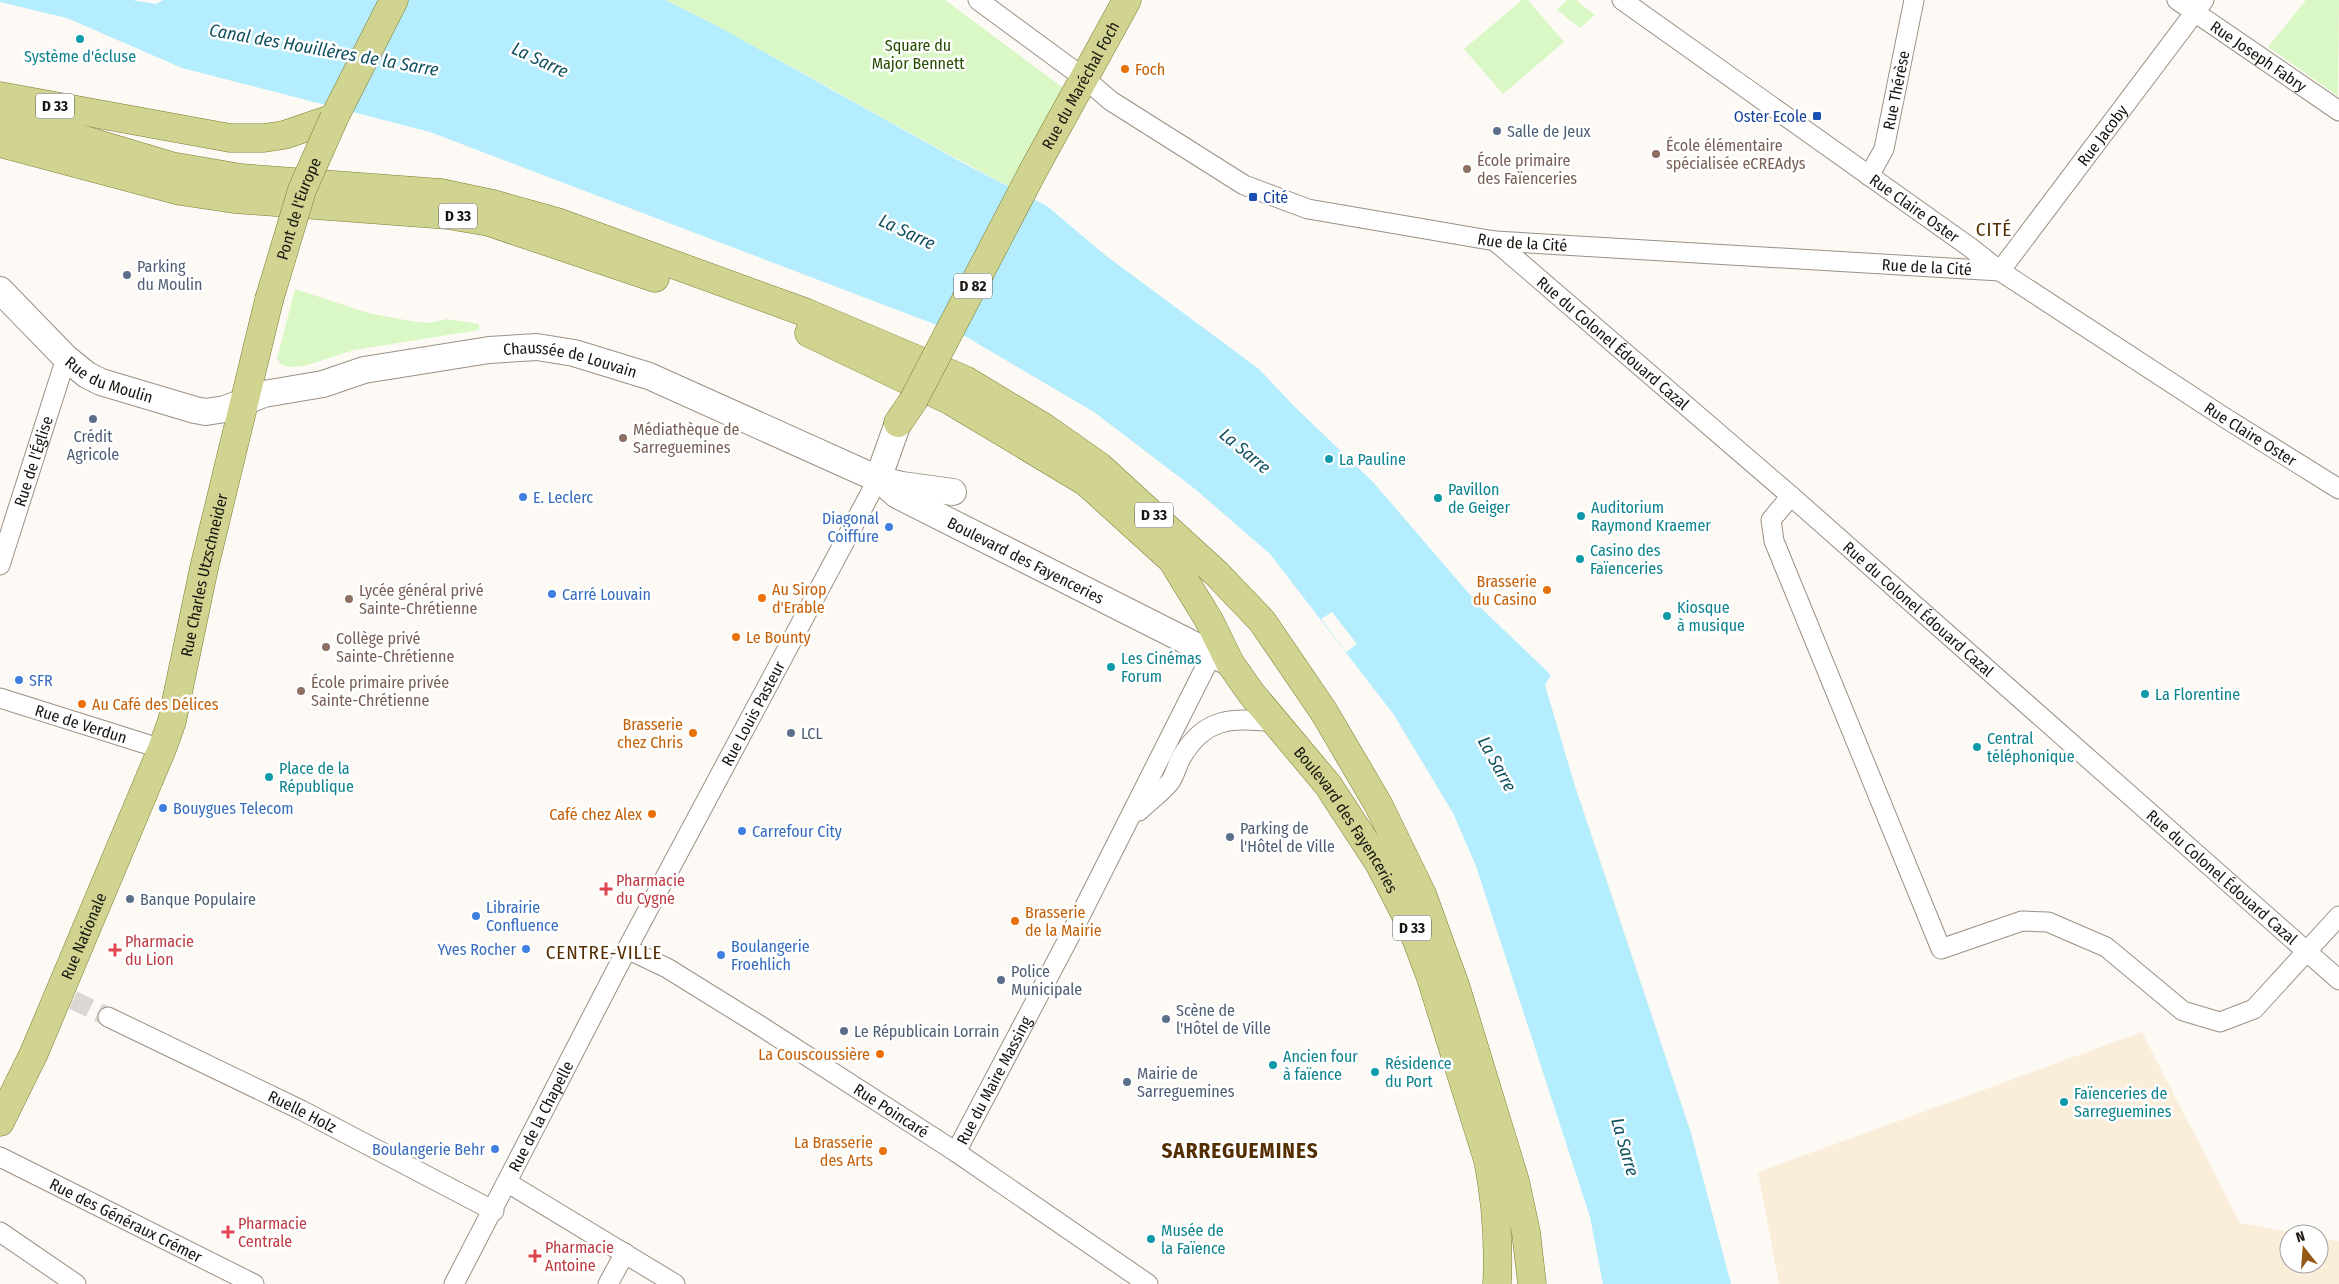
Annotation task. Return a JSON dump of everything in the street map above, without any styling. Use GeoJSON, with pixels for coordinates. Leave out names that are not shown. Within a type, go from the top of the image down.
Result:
{"type":"FeatureCollection","features":[{"type":"Feature","properties":{"kind":"main road","name":"Pont de l'Europe"},"geometry":{"type":"LineString","coordinates":[[244,401],[269,300],[299,198],[334,118],[394,0]]}},
{"type":"Feature","properties":{"kind":"main road","name":"Rue du Maréchal Foch"},"geometry":{"type":"LineString","coordinates":[[905,412],[1033,171],[1127,0]]}},
{"type":"Feature","properties":{"kind":"main road","name":"D 33"},"geometry":{"type":"LineString","coordinates":[[0,96],[188,132],[230,138],[264,138],[284,135],[334,118]]}},
{"type":"Feature","properties":{"kind":"main road","name":"Boulevard des Fayenceries"},"geometry":{"type":"LineString","coordinates":[[0,115],[171,166],[240,178],[441,193],[493,204],[556,222],[807,313],[965,380],[1045,428],[1099,466],[1169,528],[1262,621],[1350,753],[1378,804],[1422,894],[1441,942],[1490,1094],[1515,1181],[1526,1232],[1532,1284]]}},
{"type":"Feature","properties":{"kind":"main road","name":"D 33"},"geometry":{"type":"LineString","coordinates":[[0,143],[180,191],[234,199],[448,215],[489,222],[802,329],[950,401],[1086,482],[1172,560],[1221,646]]}},
{"type":"Feature","properties":{"kind":"main road","name":"Rue Charles Utzschneider"},"geometry":{"type":"LineString","coordinates":[[162,749],[172,721],[204,568],[244,401]]}},
{"type":"Feature","properties":{"kind":"main road","name":"Boulevard des Fayenceries"},"geometry":{"type":"LineString","coordinates":[[1221,646],[1274,722],[1348,813],[1380,863],[1411,925],[1440,1003],[1488,1160],[1494,1190],[1497,1284]]}},
{"type":"Feature","properties":{"kind":"main road","name":"Rue Nationale"},"geometry":{"type":"LineString","coordinates":[[0,1122],[34,1053],[66,997],[162,749]]}},
{"type":"Feature","properties":{"kind":"street","name":"Rue de la Cité"},"geometry":{"type":"LineString","coordinates":[[978,0],[1084,78],[1111,101],[1244,185],[1308,209],[1495,241],[2000,270]]}},
{"type":"Feature","properties":{"kind":"street","name":"Rue Claire Oster"},"geometry":{"type":"LineString","coordinates":[[1622,0],[2000,270],[2222,416],[2339,489]]}},
{"type":"Feature","properties":{"kind":"street","name":"Rue Thérèse"},"geometry":{"type":"LineString","coordinates":[[1869,176],[1884,149],[1914,0]]}},
{"type":"Feature","properties":{"kind":"street","name":"Rue Joseph Fabry"},"geometry":{"type":"LineString","coordinates":[[2177,0],[2199,6],[2339,111]]}},
{"type":"Feature","properties":{"kind":"street","name":"Rue Jacoby"},"geometry":{"type":"LineString","coordinates":[[2000,270],[2199,6]]}},
{"type":"Feature","properties":{"kind":"street","name":"Rue du Colonel Édouard Cazal"},"geometry":{"type":"LineString","coordinates":[[1495,241],[1791,496],[2339,980]]}},
{"type":"Feature","properties":{"kind":"street","name":"Rue du Moulin"},"geometry":{"type":"LineString","coordinates":[[0,290],[66,358],[87,375],[102,382],[195,410],[217,411],[244,401]]}},
{"type":"Feature","properties":{"kind":"street","name":"Chaussée de Louvain"},"geometry":{"type":"LineString","coordinates":[[244,401],[264,394],[323,384],[364,370],[489,350],[537,347],[574,353],[649,376],[878,479]]}},
{"type":"Feature","properties":{"kind":"street","name":"Rue de l'Église"},"geometry":{"type":"LineString","coordinates":[[0,565],[66,358]]}},
{"type":"Feature","properties":{"kind":"street"},"geometry":{"type":"LineString","coordinates":[[905,412],[878,479],[902,485],[953,492]]}},
{"type":"Feature","properties":{"kind":"street","name":"Boulevard des Fayenceries"},"geometry":{"type":"LineString","coordinates":[[878,479],[898,495],[1221,646]]}},
{"type":"Feature","properties":{"kind":"street","name":"Rue Louis Pasteur"},"geometry":{"type":"LineString","coordinates":[[628,949],[878,479]]}},
{"type":"Feature","properties":{"kind":"street"},"geometry":{"type":"LineString","coordinates":[[1791,496],[1771,520],[1774,541],[1942,949],[2022,921],[2048,922],[2106,947],[2183,1011],[2220,1022],[2254,1009],[2339,916]]}},
{"type":"Feature","properties":{"kind":"street","name":"Rue du Maire Massing"},"geometry":{"type":"LineString","coordinates":[[1148,801],[1221,646]]}},
{"type":"Feature","properties":{"kind":"street","name":"Rue du Maire Massing"},"geometry":{"type":"LineString","coordinates":[[956,1152],[1221,646]]}},
{"type":"Feature","properties":{"kind":"street","name":"Rue de Verdun"},"geometry":{"type":"LineString","coordinates":[[0,698],[162,749]]}},
{"type":"Feature","properties":{"kind":"street","name":"Rue du Maire Massing"},"geometry":{"type":"LineString","coordinates":[[1127,823],[1170,782],[1182,756],[1199,734],[1216,724],[1235,719],[1274,722]]}},
{"type":"Feature","properties":{"kind":"street","name":"Rue Poincaré"},"geometry":{"type":"LineString","coordinates":[[628,949],[667,968],[706,992],[956,1152],[1148,1284]]}},
{"type":"Feature","properties":{"kind":"street","name":"Rue de la Chapelle"},"geometry":{"type":"LineString","coordinates":[[454,1284],[494,1211],[628,949]]}},
{"type":"Feature","properties":{"kind":"street","name":"Ruelle Holz"},"geometry":{"type":"LineString","coordinates":[[108,1017],[301,1110],[494,1211]]}},
{"type":"Feature","properties":{"kind":"street","name":"Rue des Généraux Crémer"},"geometry":{"type":"LineString","coordinates":[[0,1157],[254,1284]]}},
{"type":"Feature","properties":{"kind":"street"},"geometry":{"type":"LineString","coordinates":[[508,1184],[675,1284]]}},
{"type":"Feature","properties":{"kind":"street"},"geometry":{"type":"LineString","coordinates":[[0,1232],[76,1284]]}},
{"type":"Feature","properties":{"kind":"street"},"geometry":{"type":"LineString","coordinates":[[608,1284],[625,1253]]}},
{"type":"Feature","properties":{"kind":"shaded area","name":"Faïenceries de Sarreguemines"},"geometry":{"type":"Polygon","coordinates":[[[2142,1032],[2240,1223],[2279,1230],[2279,1274],[2329,1274],[2329,1239],[2339,1241],[2339,1284],[1779,1284],[1758,1172],[2142,1032]]]}},
{"type":"Feature","properties":{"kind":"green space","name":"Square du Major Bennett"},"geometry":{"type":"Polygon","coordinates":[[[662,0],[945,0],[1074,96],[1026,195],[935,147],[800,71],[662,0]]]}},
{"type":"Feature","properties":{"kind":"green space"},"geometry":{"type":"Polygon","coordinates":[[[1522,0],[1528,0],[1564,42],[1503,94],[1464,49],[1522,0]]]}},
{"type":"Feature","properties":{"kind":"green space"},"geometry":{"type":"Polygon","coordinates":[[[1567,0],[1576,0],[1595,15],[1580,28],[1557,10],[1567,0]]]}},
{"type":"Feature","properties":{"kind":"green space"},"geometry":{"type":"Polygon","coordinates":[[[2306,0],[2339,0],[2338,96],[2268,47],[2306,0]]]}},
{"type":"Feature","properties":{"kind":"green space"},"geometry":{"type":"Polygon","coordinates":[[[295,289],[368,313],[416,322],[430,323],[447,319],[479,324],[479,330],[354,350],[304,366],[290,367],[282,365],[277,359],[295,289]]]}},
{"type":"Feature","properties":{"kind":"water"},"geometry":{"type":"Polygon","coordinates":[[[0,0],[132,0],[156,4],[163,0],[665,0],[721,28],[963,163],[1047,206],[1105,255],[1259,369],[1294,406],[1373,482],[1483,610],[1551,675],[1545,685],[1574,783],[1691,1133],[1731,1284],[1603,1284],[1590,1217],[1476,866],[1453,813],[1394,715],[1270,554],[1195,489],[1094,412],[963,335],[430,132],[182,68],[67,18],[0,2],[0,0]]]}},
{"type":"Feature","properties":{"kind":"pier"},"geometry":{"type":"Polygon","coordinates":[[[1332,612],[1357,644],[1346,652],[1321,619],[1332,612]]]}},
{"type":"Feature","properties":{"kind":"tunnel"},"geometry":{"type":"LineString","coordinates":[[73,1000],[108,1017]]}},
{"type":"Feature","properties":{"kind":"place","name":"Système d'écluse"},"geometry":{"type":"Point","coordinates":[80,39]}},
{"type":"Feature","properties":{"kind":"place","name":"Foch"},"geometry":{"type":"Point","coordinates":[1125,69]}},
{"type":"Feature","properties":{"kind":"place","name":"Oster Ecole"},"geometry":{"type":"Point","coordinates":[1817,116]}},
{"type":"Feature","properties":{"kind":"place","name":"Salle de Jeux"},"geometry":{"type":"Point","coordinates":[1497,131]}},
{"type":"Feature","properties":{"kind":"place","name":"École élémentaire spécialisée eCREAdys"},"geometry":{"type":"Point","coordinates":[1656,154]}},
{"type":"Feature","properties":{"kind":"place","name":"École primaire des Faïenceries"},"geometry":{"type":"Point","coordinates":[1467,169]}},
{"type":"Feature","properties":{"kind":"place","name":"Cité"},"geometry":{"type":"Point","coordinates":[1253,197]}},
{"type":"Feature","properties":{"kind":"place","name":"Parking du Moulin"},"geometry":{"type":"Point","coordinates":[127,275]}},
{"type":"Feature","properties":{"kind":"place","name":"Crédit Agricole"},"geometry":{"type":"Point","coordinates":[93,419]}},
{"type":"Feature","properties":{"kind":"place","name":"Médiathèque de Sarreguemines"},"geometry":{"type":"Point","coordinates":[623,438]}},
{"type":"Feature","properties":{"kind":"place","name":"La Pauline"},"geometry":{"type":"Point","coordinates":[1329,459]}},
{"type":"Feature","properties":{"kind":"place","name":"E. Leclerc"},"geometry":{"type":"Point","coordinates":[523,497]}},
{"type":"Feature","properties":{"kind":"place","name":"Pavillon de Geiger"},"geometry":{"type":"Point","coordinates":[1438,498]}},
{"type":"Feature","properties":{"kind":"place","name":"Auditorium Raymond Kraemer"},"geometry":{"type":"Point","coordinates":[1581,516]}},
{"type":"Feature","properties":{"kind":"place","name":"Diagonal Coiffure"},"geometry":{"type":"Point","coordinates":[889,527]}},
{"type":"Feature","properties":{"kind":"place","name":"Casino des Faïenceries"},"geometry":{"type":"Point","coordinates":[1580,559]}},
{"type":"Feature","properties":{"kind":"place","name":"Brasserie du Casino"},"geometry":{"type":"Point","coordinates":[1547,590]}},
{"type":"Feature","properties":{"kind":"place","name":"Carré Louvain"},"geometry":{"type":"Point","coordinates":[552,594]}},
{"type":"Feature","properties":{"kind":"place","name":"Au Sirop d'Erable"},"geometry":{"type":"Point","coordinates":[762,598]}},
{"type":"Feature","properties":{"kind":"place","name":"Lycée général privé Sainte-Chrétienne"},"geometry":{"type":"Point","coordinates":[349,599]}},
{"type":"Feature","properties":{"kind":"place","name":"Kiosque à musique"},"geometry":{"type":"Point","coordinates":[1667,616]}},
{"type":"Feature","properties":{"kind":"place","name":"Le Bounty"},"geometry":{"type":"Point","coordinates":[736,637]}},
{"type":"Feature","properties":{"kind":"place","name":"Collège privé Sainte-Chrétienne"},"geometry":{"type":"Point","coordinates":[326,647]}},
{"type":"Feature","properties":{"kind":"place","name":"Les Cinémas Forum"},"geometry":{"type":"Point","coordinates":[1111,667]}},
{"type":"Feature","properties":{"kind":"place","name":"SFR"},"geometry":{"type":"Point","coordinates":[19,680]}},
{"type":"Feature","properties":{"kind":"place","name":"École primaire privée Sainte-Chrétienne"},"geometry":{"type":"Point","coordinates":[301,691]}},
{"type":"Feature","properties":{"kind":"place","name":"La Florentine"},"geometry":{"type":"Point","coordinates":[2145,694]}},
{"type":"Feature","properties":{"kind":"place","name":"Au Café des Délices"},"geometry":{"type":"Point","coordinates":[82,704]}},
{"type":"Feature","properties":{"kind":"place","name":"Brasserie chez Chris"},"geometry":{"type":"Point","coordinates":[693,733]}},
{"type":"Feature","properties":{"kind":"place","name":"LCL"},"geometry":{"type":"Point","coordinates":[791,733]}},
{"type":"Feature","properties":{"kind":"place","name":"Central téléphonique"},"geometry":{"type":"Point","coordinates":[1977,747]}},
{"type":"Feature","properties":{"kind":"place","name":"Place de la République"},"geometry":{"type":"Point","coordinates":[269,777]}},
{"type":"Feature","properties":{"kind":"place","name":"Bouygues Telecom"},"geometry":{"type":"Point","coordinates":[163,808]}},
{"type":"Feature","properties":{"kind":"place","name":"Café chez Alex"},"geometry":{"type":"Point","coordinates":[652,814]}},
{"type":"Feature","properties":{"kind":"place","name":"Carrefour City"},"geometry":{"type":"Point","coordinates":[742,831]}},
{"type":"Feature","properties":{"kind":"place","name":"Parking de l'Hôtel de Ville"},"geometry":{"type":"Point","coordinates":[1230,837]}},
{"type":"Feature","properties":{"kind":"place","name":"Pharmacie du Cygne"},"geometry":{"type":"Point","coordinates":[606,889]}},
{"type":"Feature","properties":{"kind":"place","name":"Banque Populaire"},"geometry":{"type":"Point","coordinates":[130,899]}},
{"type":"Feature","properties":{"kind":"place","name":"Librairie Confluence"},"geometry":{"type":"Point","coordinates":[476,916]}},
{"type":"Feature","properties":{"kind":"place","name":"Brasserie de la Mairie"},"geometry":{"type":"Point","coordinates":[1015,921]}},
{"type":"Feature","properties":{"kind":"place","name":"Yves Rocher"},"geometry":{"type":"Point","coordinates":[526,949]}},
{"type":"Feature","properties":{"kind":"place","name":"Pharmacie du Lion"},"geometry":{"type":"Point","coordinates":[115,950]}},
{"type":"Feature","properties":{"kind":"place","name":"Boulangerie Froehlich"},"geometry":{"type":"Point","coordinates":[721,955]}},
{"type":"Feature","properties":{"kind":"place","name":"Police Municipale"},"geometry":{"type":"Point","coordinates":[1001,980]}},
{"type":"Feature","properties":{"kind":"place","name":"Scène de l'Hôtel de Ville"},"geometry":{"type":"Point","coordinates":[1166,1019]}},
{"type":"Feature","properties":{"kind":"place","name":"Le Républicain Lorrain"},"geometry":{"type":"Point","coordinates":[844,1031]}},
{"type":"Feature","properties":{"kind":"place","name":"La Couscoussière"},"geometry":{"type":"Point","coordinates":[880,1054]}},
{"type":"Feature","properties":{"kind":"place","name":"Ancien four à faïence"},"geometry":{"type":"Point","coordinates":[1273,1065]}},
{"type":"Feature","properties":{"kind":"place","name":"Résidence du Port"},"geometry":{"type":"Point","coordinates":[1375,1072]}},
{"type":"Feature","properties":{"kind":"place","name":"Mairie de Sarreguemines"},"geometry":{"type":"Point","coordinates":[1127,1082]}},
{"type":"Feature","properties":{"kind":"place","name":"Faïenceries de Sarreguemines"},"geometry":{"type":"Point","coordinates":[2064,1102]}},
{"type":"Feature","properties":{"kind":"place","name":"Boulangerie Behr"},"geometry":{"type":"Point","coordinates":[495,1149]}},
{"type":"Feature","properties":{"kind":"place","name":"La Brasserie des Arts"},"geometry":{"type":"Point","coordinates":[883,1151]}},
{"type":"Feature","properties":{"kind":"place","name":"Pharmacie Centrale"},"geometry":{"type":"Point","coordinates":[228,1232]}},
{"type":"Feature","properties":{"kind":"place","name":"Musée de la Faïence"},"geometry":{"type":"Point","coordinates":[1151,1239]}},
{"type":"Feature","properties":{"kind":"place","name":"Pharmacie Antoine"},"geometry":{"type":"Point","coordinates":[535,1256]}},
{"type":"Feature","properties":{"kind":"district","name":"CITÉ"},"geometry":{"type":"Point","coordinates":[1994,229]}},
{"type":"Feature","properties":{"kind":"district","name":"CENTRE-VILLE"},"geometry":{"type":"Point","coordinates":[604,952]}},
{"type":"Feature","properties":{"kind":"district","name":"SARREGUEMINES"},"geometry":{"type":"Point","coordinates":[1240,1151]}},
{"type":"Feature","properties":{"kind":"water label","name":"Canal des Houillères de la Sarre"},"geometry":{"type":"Point","coordinates":[324,50]}},
{"type":"Feature","properties":{"kind":"water label","name":"La Sarre"},"geometry":{"type":"Point","coordinates":[540,60]}},
{"type":"Feature","properties":{"kind":"water label","name":"La Sarre"},"geometry":{"type":"Point","coordinates":[907,232]}},
{"type":"Feature","properties":{"kind":"water label","name":"La Sarre"},"geometry":{"type":"Point","coordinates":[1245,451]}},
{"type":"Feature","properties":{"kind":"water label","name":"La Sarre"},"geometry":{"type":"Point","coordinates":[1497,764]}},
{"type":"Feature","properties":{"kind":"water label","name":"La Sarre"},"geometry":{"type":"Point","coordinates":[1625,1147]}}]}
